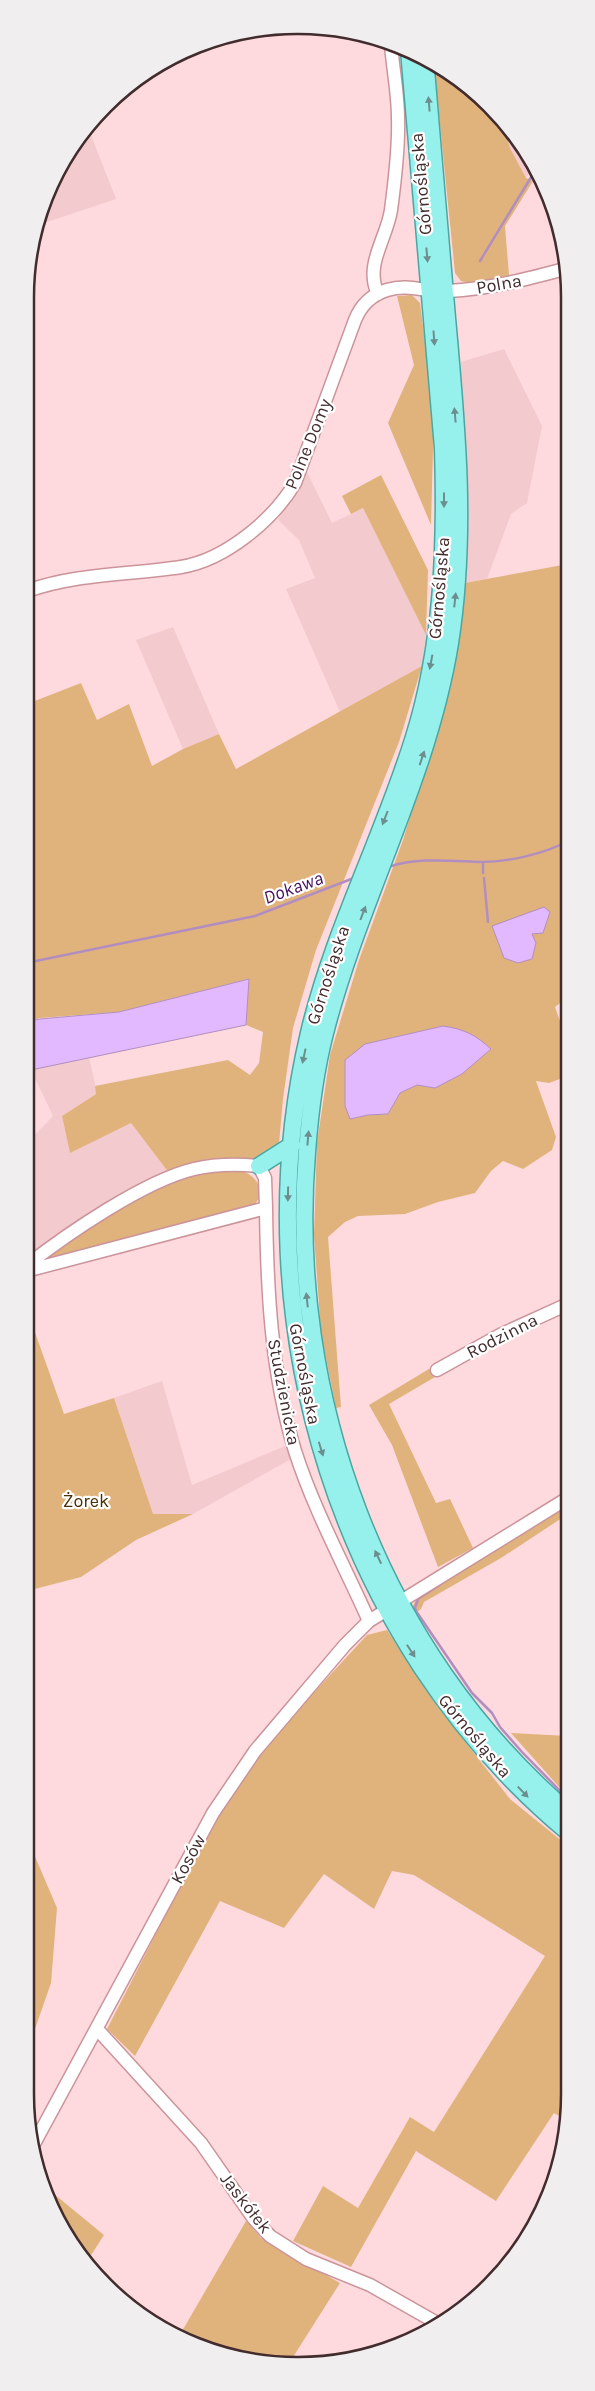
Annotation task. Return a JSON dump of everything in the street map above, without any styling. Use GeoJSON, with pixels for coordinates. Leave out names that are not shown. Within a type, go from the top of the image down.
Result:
{"type":"FeatureCollection","features":[{"type":"Feature","properties":{"kind":"main road","name":"Górnośląska"},"geometry":{"type":"LineString","coordinates":[[410,59],[438,291],[460,502],[455,600],[444,670],[428,740],[387,853],[367,884],[330,963],[309,1032],[296,1103],[292,1146],[288,1207],[289,1274],[303,1375],[318,1442],[355,1544],[393,1605],[429,1651],[476,1717],[533,1780],[561,1806]]}},
{"type":"Feature","properties":{"kind":"main road","name":"Górnośląska"},"geometry":{"type":"LineString","coordinates":[[426,67],[438,291],[444,496],[443,570],[434,645],[417,724],[370,856],[367,884],[317,1064],[307,1146],[303,1207],[311,1335],[333,1438],[356,1507],[393,1605],[416,1659],[466,1728],[525,1794],[561,1826]]}},
{"type":"Feature","properties":{"kind":"main road"},"geometry":{"type":"LineString","coordinates":[[259,1166],[292,1146]]}},
{"type":"Feature","properties":{"kind":"street"},"geometry":{"type":"LineString","coordinates":[[378,294],[372,275],[378,250],[386,235],[391,210],[398,119],[392,52]]}},
{"type":"Feature","properties":{"kind":"street","name":"Polna"},"geometry":{"type":"LineString","coordinates":[[438,291],[502,285],[560,270]]}},
{"type":"Feature","properties":{"kind":"street","name":"Polne Domy"},"geometry":{"type":"LineString","coordinates":[[34,589],[61,580],[194,564],[238,542],[253,531],[285,498],[295,483],[355,320],[364,304],[378,294],[402,287],[438,291]]}},
{"type":"Feature","properties":{"kind":"street"},"geometry":{"type":"LineString","coordinates":[[34,1261],[99,1217],[170,1178],[193,1170],[217,1165],[259,1166]]}},
{"type":"Feature","properties":{"kind":"street","name":"Studzienicka"},"geometry":{"type":"LineString","coordinates":[[259,1166],[266,1178],[267,1264],[273,1341],[295,1450],[314,1502],[369,1621]]}},
{"type":"Feature","properties":{"kind":"street"},"geometry":{"type":"LineString","coordinates":[[34,1269],[266,1208]]}},
{"type":"Feature","properties":{"kind":"street","name":"Rodzinna"},"geometry":{"type":"LineString","coordinates":[[437,1370],[500,1335],[561,1307]]}},
{"type":"Feature","properties":{"kind":"street"},"geometry":{"type":"LineString","coordinates":[[393,1605],[561,1502]]}},
{"type":"Feature","properties":{"kind":"street","name":"Kosów"},"geometry":{"type":"LineString","coordinates":[[38,2137],[209,1820],[235,1779],[276,1726],[345,1645],[369,1621],[393,1605]]}},
{"type":"Feature","properties":{"kind":"street","name":"Jaskółek"},"geometry":{"type":"LineString","coordinates":[[97,2028],[201,2144],[254,2219],[270,2236],[306,2259],[355,2278],[420,2311],[433,2320]]}},
{"type":"Feature","properties":{"kind":"shaded area"},"geometry":{"type":"Polygon","coordinates":[[[91,134],[116,199],[45,223],[61,181],[78,151],[91,134]]]}},
{"type":"Feature","properties":{"kind":"shaded area"},"geometry":{"type":"Polygon","coordinates":[[[507,137],[530,173],[526,178],[510,148],[507,137]]]}},
{"type":"Feature","properties":{"kind":"shaded area"},"geometry":{"type":"Polygon","coordinates":[[[504,349],[542,426],[527,503],[511,514],[487,579],[465,583],[461,362],[504,349]]]}},
{"type":"Feature","properties":{"kind":"shaded area"},"geometry":{"type":"Polygon","coordinates":[[[305,468],[332,523],[363,508],[426,635],[422,666],[340,712],[286,589],[315,578],[299,540],[278,520],[300,485],[305,468]]]}},
{"type":"Feature","properties":{"kind":"shaded area"},"geometry":{"type":"Polygon","coordinates":[[[173,627],[219,734],[183,749],[136,640],[173,627]]]}},
{"type":"Feature","properties":{"kind":"shaded area"},"geometry":{"type":"Polygon","coordinates":[[[544,907],[550,912],[543,933],[532,934],[536,943],[532,959],[518,963],[504,958],[492,926],[544,907]]]}},
{"type":"Feature","properties":{"kind":"shaded area"},"geometry":{"type":"Polygon","coordinates":[[[249,979],[246,1025],[34,1069],[34,1020],[119,1012],[249,979]]]}},
{"type":"Feature","properties":{"kind":"shaded area"},"geometry":{"type":"Polygon","coordinates":[[[443,1026],[469,1033],[491,1049],[462,1074],[435,1088],[417,1085],[400,1093],[388,1114],[368,1115],[350,1119],[345,1106],[345,1060],[365,1044],[443,1026]]]}},
{"type":"Feature","properties":{"kind":"shaded area"},"geometry":{"type":"Polygon","coordinates":[[[89,1057],[97,1093],[62,1116],[70,1152],[131,1123],[169,1173],[34,1257],[34,1136],[53,1116],[34,1076],[34,1069],[89,1057]]]}},
{"type":"Feature","properties":{"kind":"shaded area"},"geometry":{"type":"Polygon","coordinates":[[[162,1381],[192,1485],[285,1446],[291,1459],[193,1514],[153,1515],[114,1398],[162,1381]]]}},
{"type":"Feature","properties":{"kind":"green space"},"geometry":{"type":"Polygon","coordinates":[[[435,72],[458,88],[496,124],[507,137],[510,148],[526,178],[533,181],[505,226],[509,275],[473,284],[461,281],[455,273],[435,72]]]}},
{"type":"Feature","properties":{"kind":"green space"},"geometry":{"type":"Polygon","coordinates":[[[412,295],[420,303],[434,413],[431,525],[388,423],[414,365],[397,296],[412,295]]]}},
{"type":"Feature","properties":{"kind":"green space"},"geometry":{"type":"Polygon","coordinates":[[[381,475],[428,570],[426,635],[363,508],[351,514],[342,496],[381,475]]]}},
{"type":"Feature","properties":{"kind":"green space"},"geometry":{"type":"Polygon","coordinates":[[[561,565],[561,1002],[555,1007],[561,1024],[561,1079],[549,1083],[536,1081],[556,1137],[552,1150],[523,1169],[503,1161],[491,1171],[475,1193],[438,1202],[405,1214],[358,1216],[345,1222],[328,1237],[341,1407],[336,1408],[321,1333],[314,1235],[317,1143],[330,1055],[359,960],[403,840],[445,702],[465,583],[561,565]],[[443,1026],[365,1044],[350,1119],[368,1115],[388,1114],[400,1093],[417,1085],[435,1088],[462,1074],[491,1049],[443,1026]]]}},
{"type":"Feature","properties":{"kind":"green space"},"geometry":{"type":"Polygon","coordinates":[[[422,666],[399,742],[316,950],[293,1028],[279,1144],[260,1159],[243,1159],[169,1173],[131,1123],[70,1153],[62,1116],[96,1094],[95,1086],[228,1060],[250,1075],[259,1063],[263,1032],[246,1025],[248,979],[119,1012],[34,1020],[34,701],[81,683],[97,720],[129,704],[152,766],[183,749],[219,734],[236,769],[422,666]]]}},
{"type":"Feature","properties":{"kind":"green space"},"geometry":{"type":"Polygon","coordinates":[[[238,1170],[251,1176],[259,1186],[261,1195],[254,1206],[37,1264],[118,1209],[163,1185],[208,1171],[238,1170]]]}},
{"type":"Feature","properties":{"kind":"green space","name":"Żorek"},"geometry":{"type":"Polygon","coordinates":[[[34,1330],[64,1414],[114,1398],[153,1514],[193,1514],[136,1540],[81,1577],[34,1589],[34,1330]]]}},
{"type":"Feature","properties":{"kind":"green space"},"geometry":{"type":"Polygon","coordinates":[[[429,1369],[435,1377],[389,1404],[436,1503],[450,1499],[473,1548],[438,1567],[392,1445],[369,1405],[429,1369]]]}},
{"type":"Feature","properties":{"kind":"green space"},"geometry":{"type":"Polygon","coordinates":[[[561,1507],[561,1519],[501,1558],[424,1602],[421,1609],[414,1614],[412,1607],[418,1597],[561,1507]]]}},
{"type":"Feature","properties":{"kind":"green space"},"geometry":{"type":"Polygon","coordinates":[[[387,1630],[437,1706],[510,1799],[561,1840],[561,2111],[560,2117],[554,2113],[496,2201],[416,2151],[351,2267],[293,2241],[323,2186],[358,2208],[410,2117],[434,2132],[545,1956],[414,1875],[392,1871],[374,1909],[324,1874],[284,1928],[220,1901],[135,2056],[107,2029],[237,1776],[367,1635],[387,1630]]]}},
{"type":"Feature","properties":{"kind":"green space"},"geometry":{"type":"Polygon","coordinates":[[[511,1733],[561,1736],[561,1789],[511,1733]]]}},
{"type":"Feature","properties":{"kind":"green space"},"geometry":{"type":"Polygon","coordinates":[[[34,1854],[57,1908],[51,1983],[34,2031],[34,1854]]]}},
{"type":"Feature","properties":{"kind":"green space"},"geometry":{"type":"Polygon","coordinates":[[[54,2194],[104,2235],[90,2257],[69,2225],[54,2194]]]}},
{"type":"Feature","properties":{"kind":"green space"},"geometry":{"type":"Polygon","coordinates":[[[246,2221],[261,2238],[340,2283],[293,2357],[263,2355],[229,2348],[182,2331],[246,2221]]]}},
{"type":"Feature","properties":{"kind":"waterway"},"geometry":{"type":"LineString","coordinates":[[480,261],[532,176]]}},
{"type":"Feature","properties":{"kind":"waterway","name":"Dokawa"},"geometry":{"type":"LineString","coordinates":[[388,867],[422,861],[503,861],[537,853],[561,844]]}},
{"type":"Feature","properties":{"kind":"waterway"},"geometry":{"type":"LineString","coordinates":[[483,862],[483,873]]}},
{"type":"Feature","properties":{"kind":"waterway","name":"Dokawa"},"geometry":{"type":"LineString","coordinates":[[34,961],[255,916],[354,878]]}},
{"type":"Feature","properties":{"kind":"waterway"},"geometry":{"type":"LineString","coordinates":[[484,878],[488,922]]}},
{"type":"Feature","properties":{"kind":"waterway"},"geometry":{"type":"LineString","coordinates":[[441,1584],[418,1599],[416,1611],[472,1693],[492,1713],[500,1727],[522,1752],[561,1792]]}}]}
